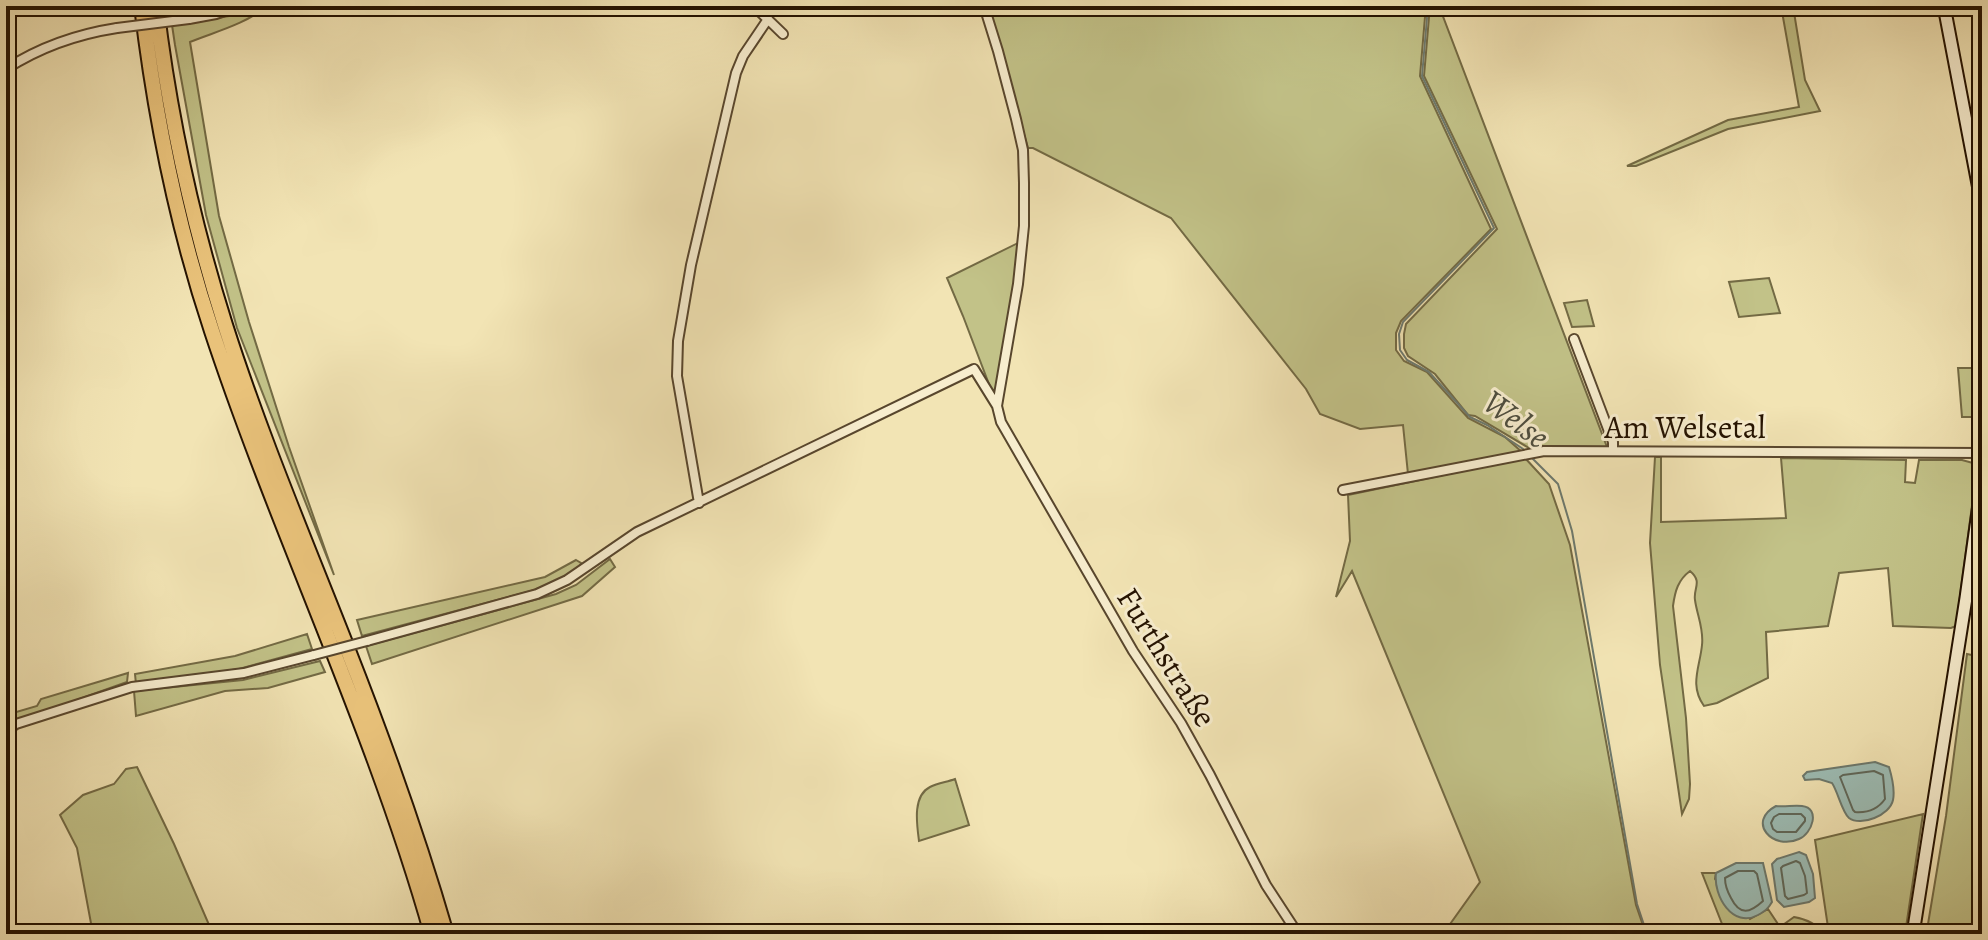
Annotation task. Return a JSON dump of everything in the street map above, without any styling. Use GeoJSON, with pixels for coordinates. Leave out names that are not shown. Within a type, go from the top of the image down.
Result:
{"type":"FeatureCollection","features":[{"type":"Feature","properties":{"kind":"highway"},"geometry":{"type":"LineString","coordinates":[[142,6],[153,85],[175,195],[212,330],[255,451],[390,802],[432,934]]}},
{"type":"Feature","properties":{"kind":"highway"},"geometry":{"type":"LineString","coordinates":[[156,6],[169,97],[189,191],[225,326],[268,448],[403,798],[446,934]]}},
{"type":"Feature","properties":{"kind":"street"},"geometry":{"type":"LineString","coordinates":[[6,69],[20,59],[76,36],[189,19],[239,6]]}},
{"type":"Feature","properties":{"kind":"street"},"geometry":{"type":"LineString","coordinates":[[754,6],[783,34]]}},
{"type":"Feature","properties":{"kind":"street"},"geometry":{"type":"LineString","coordinates":[[984,6],[1023,150],[1024,226],[1018,284],[997,406]]}},
{"type":"Feature","properties":{"kind":"street"},"geometry":{"type":"LineString","coordinates":[[1944,6],[1982,205]]}},
{"type":"Feature","properties":{"kind":"street"},"geometry":{"type":"LineString","coordinates":[[6,731],[11,723],[132,687],[244,673],[537,594],[584,570],[637,532],[699,503],[677,376],[678,341],[691,265],[736,73],[743,56],[768,19]]}},
{"type":"Feature","properties":{"kind":"street"},"geometry":{"type":"LineString","coordinates":[[1574,339],[1613,442],[1613,450]]}},
{"type":"Feature","properties":{"kind":"street","name":"Furthstraße"},"geometry":{"type":"LineString","coordinates":[[699,503],[974,369],[997,406],[1001,422],[1133,651],[1181,723],[1266,885],[1298,934]]}},
{"type":"Feature","properties":{"kind":"street","name":"Am Welsetal"},"geometry":{"type":"LineString","coordinates":[[1343,490],[1521,455],[1562,450],[1982,453]]}},
{"type":"Feature","properties":{"kind":"street"},"geometry":{"type":"LineString","coordinates":[[1913,934],[1982,483]]}},
{"type":"Feature","properties":{"kind":"green space"},"geometry":{"type":"Polygon","coordinates":[[[247,6],[267,6],[240,23],[190,42],[219,216],[289,447],[334,575],[237,328],[206,215],[175,45],[172,25],[229,16],[247,6]]]}},
{"type":"Feature","properties":{"kind":"green space"},"geometry":{"type":"Polygon","coordinates":[[[996,6],[1038,6],[1046,13],[1051,6],[1422,6],[1425,17],[1420,76],[1491,229],[1401,321],[1396,333],[1396,350],[1404,361],[1427,372],[1468,418],[1505,437],[1523,453],[1408,474],[1403,425],[1360,429],[1320,414],[1306,389],[1171,218],[1028,148],[988,10],[996,6]]]}},
{"type":"Feature","properties":{"kind":"green space"},"geometry":{"type":"Polygon","coordinates":[[[1426,6],[1439,6],[1607,447],[1529,448],[1475,416],[1468,415],[1435,374],[1408,356],[1404,348],[1406,324],[1497,229],[1424,76],[1429,17],[1426,6]]]}},
{"type":"Feature","properties":{"kind":"green space"},"geometry":{"type":"Polygon","coordinates":[[[1781,6],[1793,6],[1805,80],[1820,111],[1728,129],[1636,166],[1627,166],[1728,120],[1799,107],[1781,6]]]}},
{"type":"Feature","properties":{"kind":"green space"},"geometry":{"type":"Polygon","coordinates":[[[1018,243],[998,387],[992,392],[947,278],[1018,243]]]}},
{"type":"Feature","properties":{"kind":"green space"},"geometry":{"type":"Polygon","coordinates":[[[1769,278],[1780,313],[1739,317],[1729,282],[1769,278]]]}},
{"type":"Feature","properties":{"kind":"green space"},"geometry":{"type":"Polygon","coordinates":[[[1587,300],[1594,326],[1572,327],[1564,303],[1587,300]]]}},
{"type":"Feature","properties":{"kind":"green space"},"geometry":{"type":"Polygon","coordinates":[[[1958,368],[1982,368],[1981,417],[1962,417],[1958,368]]]}},
{"type":"Feature","properties":{"kind":"green space"},"geometry":{"type":"Polygon","coordinates":[[[1655,457],[1661,457],[1661,522],[1786,518],[1781,458],[1906,460],[1905,482],[1915,483],[1919,460],[1962,460],[1973,463],[1975,483],[1956,626],[1951,628],[1893,626],[1888,568],[1839,573],[1828,626],[1766,632],[1768,678],[1717,703],[1704,706],[1696,683],[1702,639],[1695,600],[1697,582],[1690,571],[1683,578],[1673,606],[1690,784],[1689,799],[1682,814],[1660,665],[1650,543],[1655,457]]]}},
{"type":"Feature","properties":{"kind":"green space"},"geometry":{"type":"Polygon","coordinates":[[[1525,458],[1549,484],[1570,545],[1636,905],[1646,934],[1517,934],[1513,926],[1502,934],[1443,934],[1480,882],[1352,571],[1336,597],[1350,541],[1348,495],[1525,458]]]}},
{"type":"Feature","properties":{"kind":"green space"},"geometry":{"type":"Polygon","coordinates":[[[610,559],[615,567],[582,596],[372,664],[366,646],[556,594],[576,585],[610,559]]]}},
{"type":"Feature","properties":{"kind":"green space"},"geometry":{"type":"Polygon","coordinates":[[[576,560],[581,563],[578,571],[531,591],[362,636],[357,620],[545,577],[576,560]]]}},
{"type":"Feature","properties":{"kind":"green space"},"geometry":{"type":"Polygon","coordinates":[[[307,634],[312,649],[239,669],[136,684],[135,674],[235,656],[307,634]]]}},
{"type":"Feature","properties":{"kind":"green space"},"geometry":{"type":"Polygon","coordinates":[[[1967,654],[1982,657],[1982,934],[1968,934],[1957,928],[1928,924],[1967,654]]]}},
{"type":"Feature","properties":{"kind":"green space"},"geometry":{"type":"Polygon","coordinates":[[[320,661],[325,672],[268,688],[225,691],[136,716],[134,691],[243,680],[320,661]]]}},
{"type":"Feature","properties":{"kind":"green space"},"geometry":{"type":"Polygon","coordinates":[[[128,673],[127,682],[15,722],[6,719],[6,715],[37,706],[41,699],[128,673]]]}},
{"type":"Feature","properties":{"kind":"green space"},"geometry":{"type":"Polygon","coordinates":[[[137,767],[213,934],[93,934],[77,848],[60,815],[83,795],[114,784],[126,769],[137,767]]]}},
{"type":"Feature","properties":{"kind":"green space"},"geometry":{"type":"Polygon","coordinates":[[[955,779],[969,825],[919,841],[917,811],[920,797],[930,787],[955,779]]]}},
{"type":"Feature","properties":{"kind":"green space"},"geometry":{"type":"Polygon","coordinates":[[[1923,814],[1905,934],[1829,934],[1815,840],[1923,814]]]}},
{"type":"Feature","properties":{"kind":"green space"},"geometry":{"type":"Polygon","coordinates":[[[1702,873],[1716,873],[1715,879],[1750,919],[1768,909],[1780,927],[1794,917],[1811,922],[1824,934],[1726,934],[1702,873]]]}},
{"type":"Feature","properties":{"kind":"water"},"geometry":{"type":"Polygon","coordinates":[[[1875,762],[1889,767],[1894,796],[1887,810],[1867,820],[1849,818],[1832,783],[1819,779],[1805,780],[1803,776],[1807,772],[1875,762]]]}},
{"type":"Feature","properties":{"kind":"water"},"geometry":{"type":"Polygon","coordinates":[[[1776,806],[1808,808],[1813,816],[1808,832],[1789,842],[1772,838],[1763,827],[1763,820],[1776,806]]]}},
{"type":"Feature","properties":{"kind":"water"},"geometry":{"type":"Polygon","coordinates":[[[1799,852],[1806,855],[1813,874],[1815,898],[1784,907],[1777,900],[1772,864],[1777,859],[1799,852]]]}},
{"type":"Feature","properties":{"kind":"water"},"geometry":{"type":"Polygon","coordinates":[[[1736,863],[1763,863],[1772,902],[1764,911],[1749,918],[1740,918],[1726,908],[1718,891],[1716,873],[1736,863]]]}},
{"type":"Feature","properties":{"kind":"waterway","name":"Welse"},"geometry":{"type":"LineString","coordinates":[[1424,6],[1427,18],[1422,76],[1494,228],[1403,322],[1399,334],[1400,350],[1407,360],[1429,372],[1470,417],[1526,451]]}},
{"type":"Feature","properties":{"kind":"waterway","name":"Welse"},"geometry":{"type":"LineString","coordinates":[[1530,456],[1558,484],[1572,531],[1637,904],[1647,934]]}}]}
